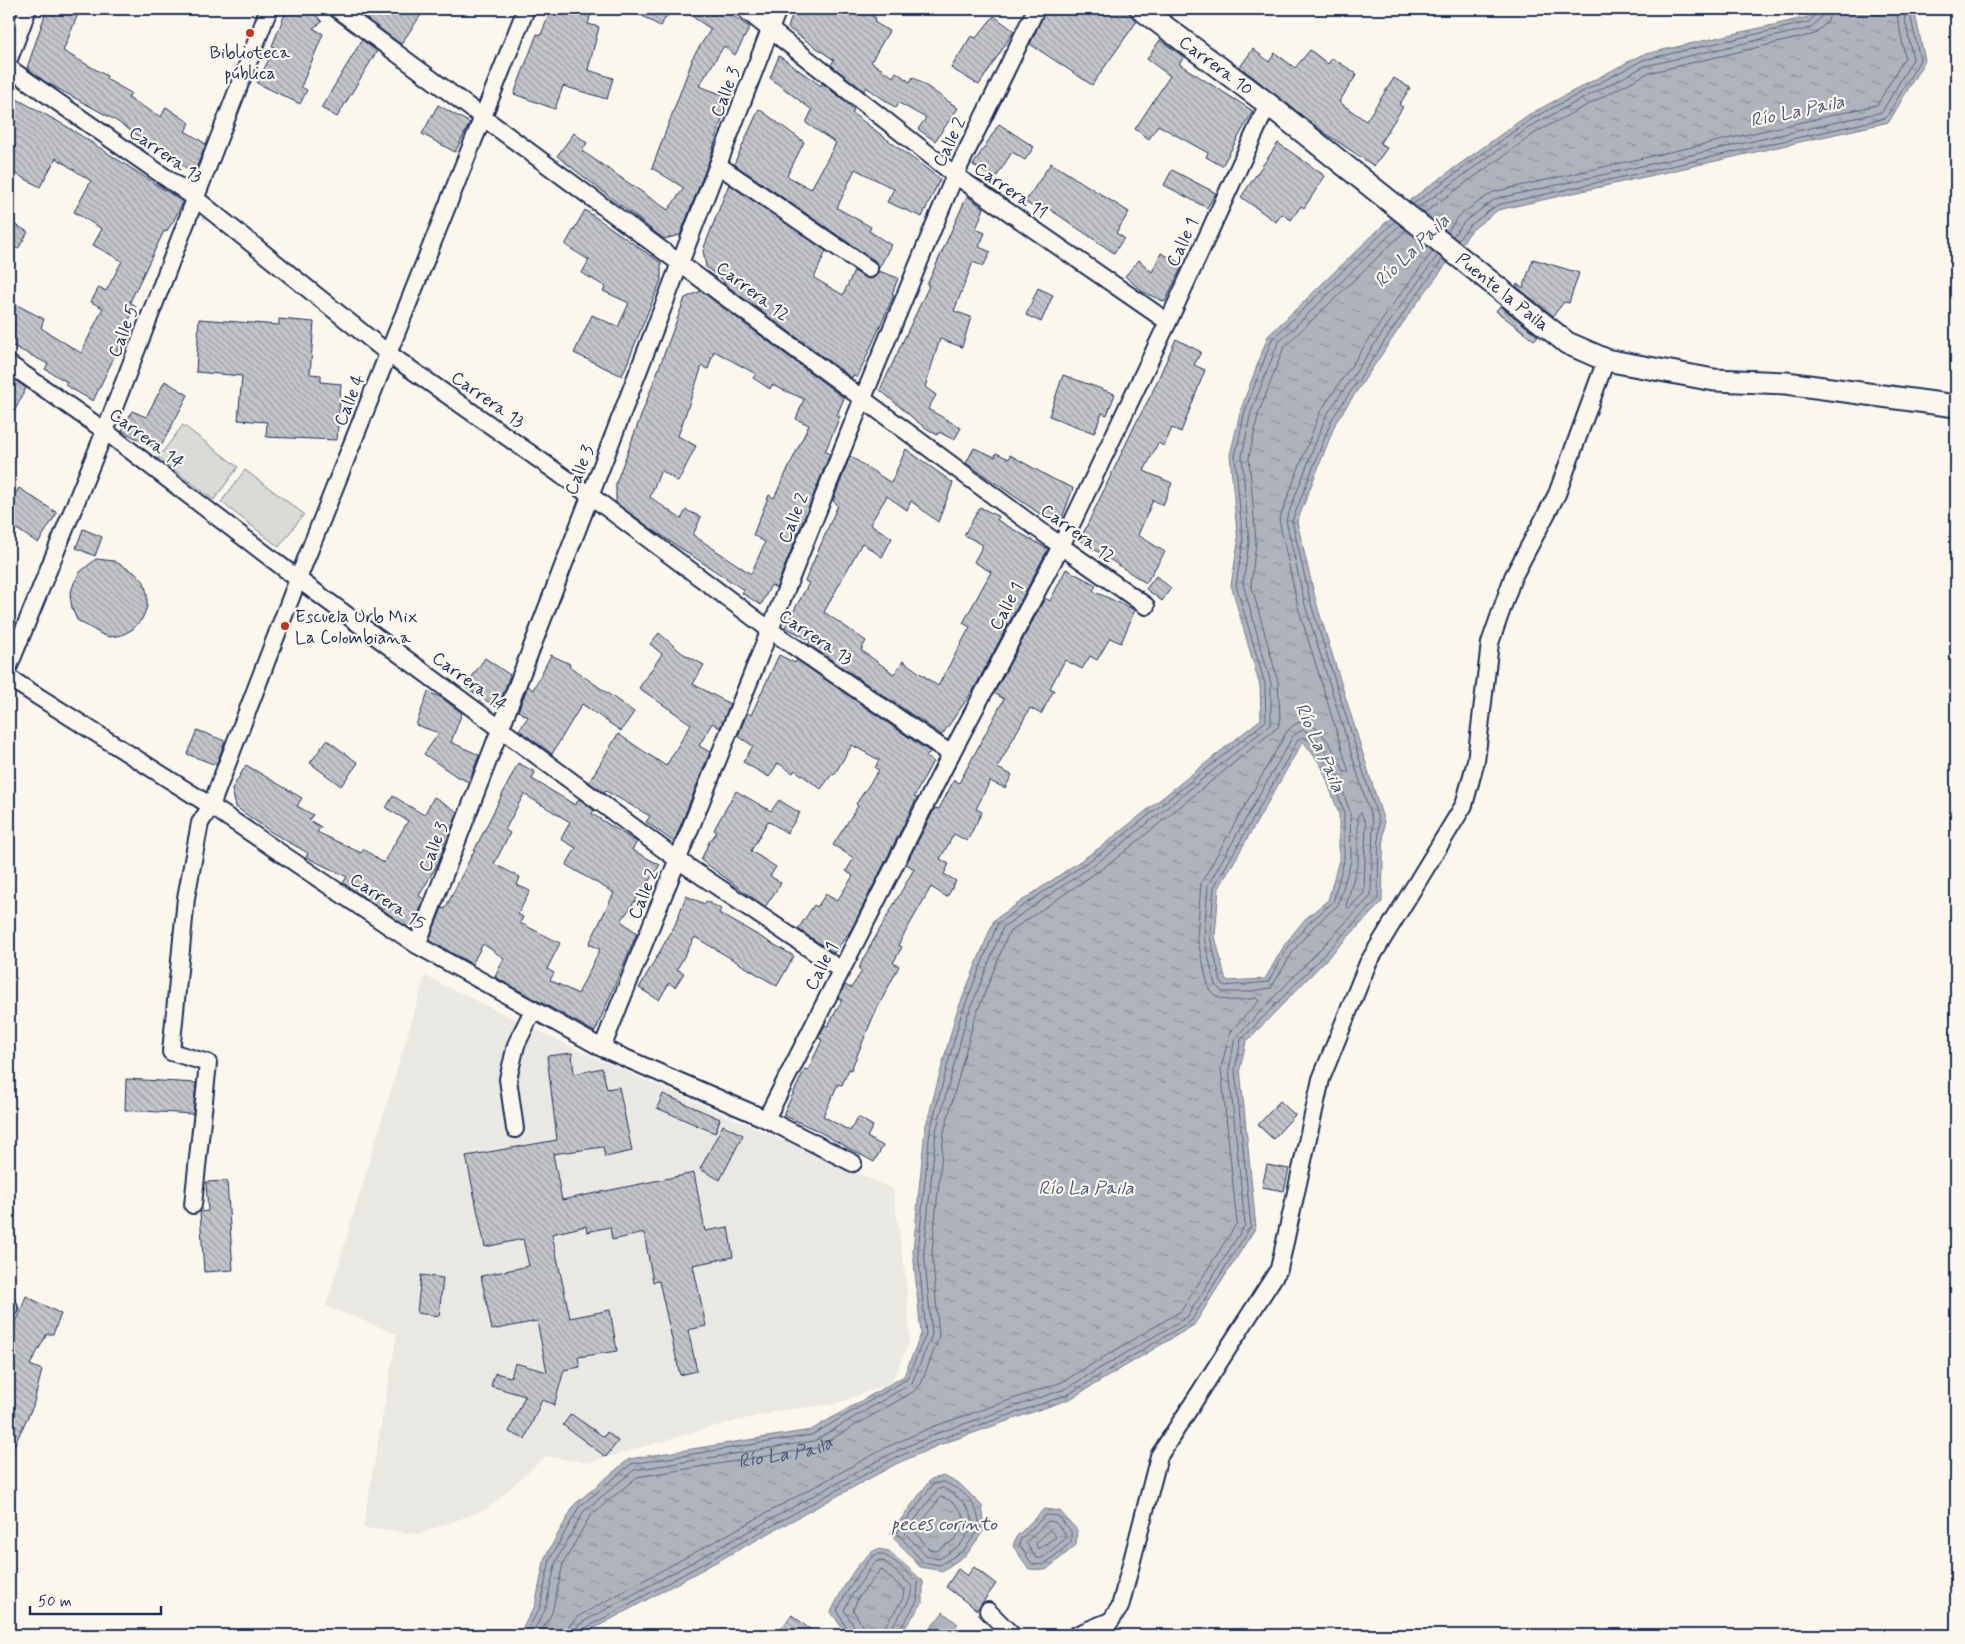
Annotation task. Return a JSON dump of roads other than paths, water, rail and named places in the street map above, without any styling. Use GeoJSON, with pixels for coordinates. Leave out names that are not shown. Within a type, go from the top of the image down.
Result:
{"type":"FeatureCollection","features":[{"type":"Feature","properties":{"kind":"main road","name":"Carrera 10"},"geometry":{"type":"LineString","coordinates":[[1141,9],[1268,104],[1321,147]]}},
{"type":"Feature","properties":{"kind":"main road","name":"Puente la Paila"},"geometry":{"type":"LineString","coordinates":[[1321,147],[1567,343],[1606,360],[1714,380],[1786,384],[1956,406]]}},
{"type":"Feature","properties":{"kind":"street"},"geometry":{"type":"LineString","coordinates":[[9,59],[28,9]]}},
{"type":"Feature","properties":{"kind":"street","name":"Calle 5"},"geometry":{"type":"LineString","coordinates":[[9,666],[106,431],[269,9]]}},
{"type":"Feature","properties":{"kind":"street","name":"Carrera 12"},"geometry":{"type":"LineString","coordinates":[[337,9],[681,262],[1061,546],[1146,606]]}},
{"type":"Feature","properties":{"kind":"street","name":"Calle 4"},"geometry":{"type":"LineString","coordinates":[[193,1205],[208,1063],[171,1052],[186,898],[200,823],[211,806],[298,579],[526,9]]}},
{"type":"Feature","properties":{"kind":"street","name":"Carrera 11"},"geometry":{"type":"LineString","coordinates":[[744,9],[771,28],[954,175],[1168,322]]}},
{"type":"Feature","properties":{"kind":"street","name":"Calle 3"},"geometry":{"type":"LineString","coordinates":[[416,945],[778,9]]}},
{"type":"Feature","properties":{"kind":"street","name":"Calle 2"},"geometry":{"type":"LineString","coordinates":[[602,1048],[954,175],[1036,9]]}},
{"type":"Feature","properties":{"kind":"street","name":"Carrera 13"},"geometry":{"type":"LineString","coordinates":[[9,68],[195,198],[389,354],[591,496],[770,630],[951,754]]}},
{"type":"Feature","properties":{"kind":"street","name":"Calle 1"},"geometry":{"type":"LineString","coordinates":[[766,1119],[951,754],[1061,546],[1168,322],[1268,104]]}},
{"type":"Feature","properties":{"kind":"street"},"geometry":{"type":"LineString","coordinates":[[718,164],[869,269]]}},
{"type":"Feature","properties":{"kind":"street"},"geometry":{"type":"LineString","coordinates":[[1101,1635],[1120,1607],[1159,1456],[1279,1269],[1321,1079],[1368,963],[1464,805],[1476,761],[1490,643],[1513,577],[1557,494],[1606,360]]}},
{"type":"Feature","properties":{"kind":"street","name":"Carrera 14"},"geometry":{"type":"LineString","coordinates":[[9,364],[106,431],[298,579],[678,860],[841,970]]}},
{"type":"Feature","properties":{"kind":"street","name":"Carrera 15"},"geometry":{"type":"LineString","coordinates":[[9,678],[211,806],[416,945],[602,1048],[766,1119],[853,1163]]}},
{"type":"Feature","properties":{"kind":"street"},"geometry":{"type":"LineString","coordinates":[[515,1128],[508,1080],[516,1045],[533,1010]]}},
{"type":"Feature","properties":{"kind":"street"},"geometry":{"type":"LineString","coordinates":[[988,1611],[1012,1635]]}},
{"type":"Feature","properties":{"kind":"street"},"geometry":{"type":"LineString","coordinates":[[1076,1635],[1110,1622]]}},
{"type":"Feature","properties":{"kind":"water","name":"Río La Paila"},"geometry":{"type":"Polygon","coordinates":[[[1814,9],[1914,9],[1925,60],[1889,122],[1498,210],[1472,230],[1411,311],[1336,422],[1297,522],[1316,602],[1384,822],[1382,902],[1246,1042],[1240,1069],[1256,1227],[1194,1325],[1070,1399],[939,1445],[896,1464],[582,1635],[518,1635],[535,1606],[545,1557],[575,1504],[629,1459],[811,1430],[904,1376],[921,1334],[913,1251],[925,1129],[956,1014],[994,920],[1102,846],[1261,719],[1260,686],[1231,585],[1238,543],[1230,455],[1241,409],[1268,336],[1407,202],[1528,115],[1641,55],[1808,17],[1814,9]],[[1303,741],[1219,888],[1215,936],[1226,981],[1265,979],[1285,944],[1305,919],[1328,900],[1339,860],[1339,814],[1322,767],[1303,741]]]}},
{"type":"Feature","properties":{"kind":"water","name":"peces corinto"},"geometry":{"type":"Polygon","coordinates":[[[944,1476],[961,1485],[982,1506],[985,1529],[967,1554],[942,1571],[920,1567],[890,1534],[931,1479],[944,1476]]]}},
{"type":"Feature","properties":{"kind":"water"},"geometry":{"type":"Polygon","coordinates":[[[1044,1509],[1060,1511],[1077,1530],[1076,1545],[1046,1570],[1029,1569],[1013,1546],[1016,1537],[1044,1509]]]}},
{"type":"Feature","properties":{"kind":"water"},"geometry":{"type":"Polygon","coordinates":[[[877,1549],[889,1551],[923,1581],[923,1602],[900,1635],[847,1635],[831,1612],[856,1568],[862,1560],[877,1549]]]}},
{"type":"Feature","properties":{"kind":"water"},"geometry":{"type":"Polygon","coordinates":[[[943,1612],[958,1624],[949,1635],[925,1635],[943,1612]]]}},
{"type":"Feature","properties":{"kind":"place","name":"Biblioteca pública"},"geometry":{"type":"Point","coordinates":[250,33]}},
{"type":"Feature","properties":{"kind":"place","name":"Escuela Urb Mix La Colombiana"},"geometry":{"type":"Point","coordinates":[285,626]}}]}
